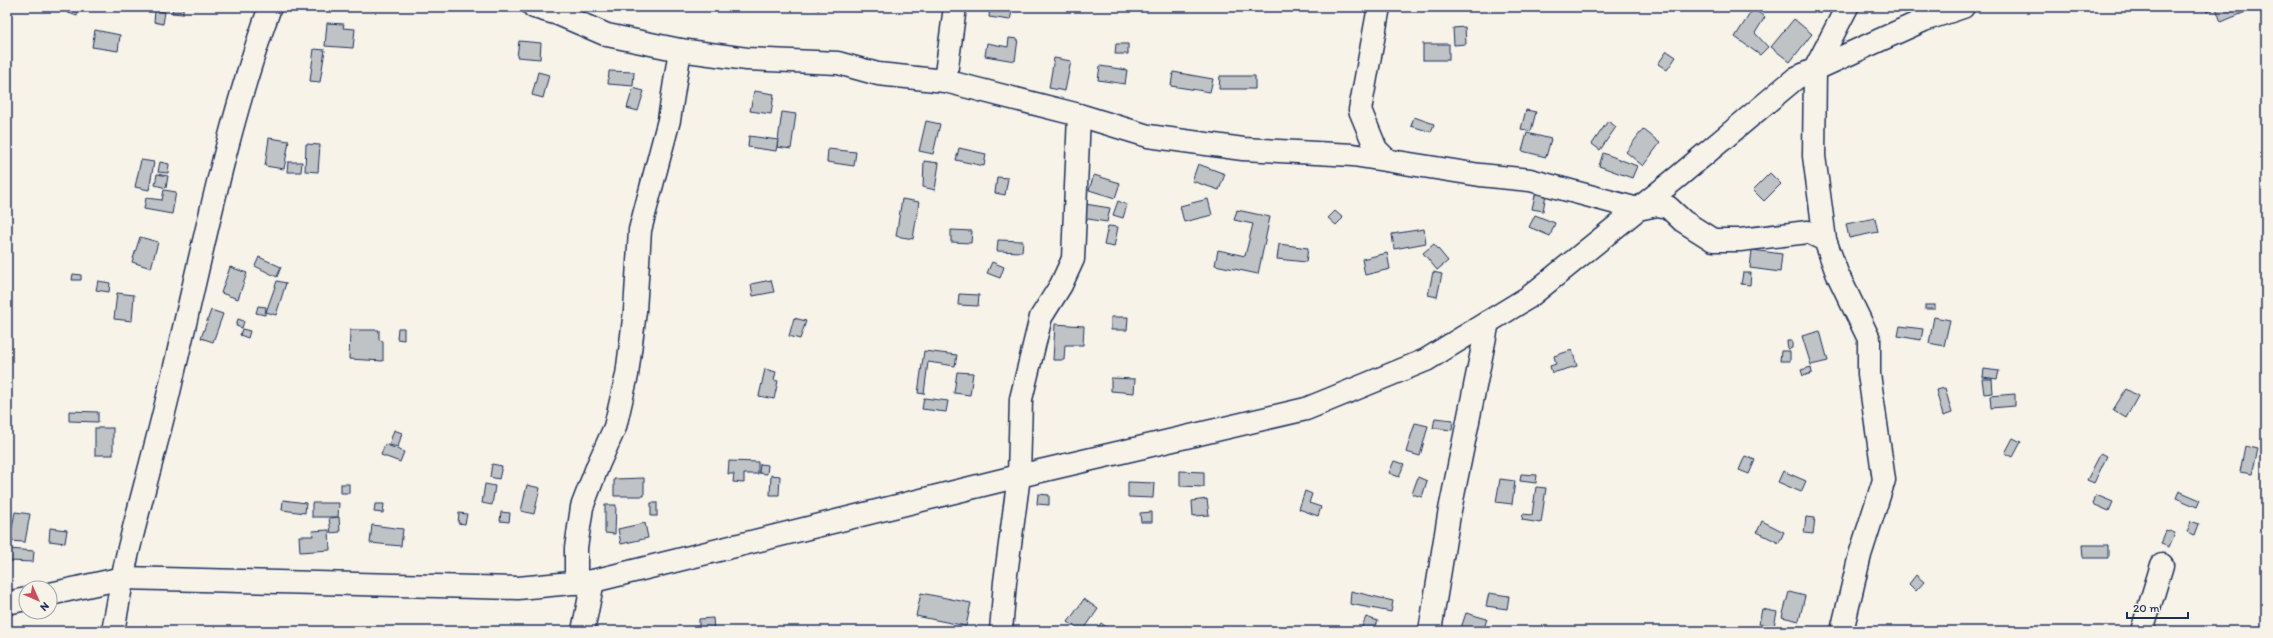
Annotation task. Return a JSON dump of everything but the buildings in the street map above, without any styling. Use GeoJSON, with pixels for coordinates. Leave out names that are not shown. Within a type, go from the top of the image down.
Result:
{"type":"FeatureCollection","features":[{"type":"Feature","properties":{"kind":"street"},"geometry":{"type":"LineString","coordinates":[[113,631],[123,578],[172,379],[202,241],[227,142],[254,51],[270,7]]}},
{"type":"Feature","properties":{"kind":"street"},"geometry":{"type":"LineString","coordinates":[[534,7],[558,14],[607,35],[680,50],[747,59],[838,63],[878,74],[945,81],[1079,115],[1148,136],[1244,149],[1353,155],[1480,175],[1530,180],[1638,209],[1657,204],[1668,207],[1683,220],[1713,240],[1740,240],[1808,232],[1825,240]]}},
{"type":"Feature","properties":{"kind":"street"},"geometry":{"type":"LineString","coordinates":[[945,81],[955,7]]}},
{"type":"Feature","properties":{"kind":"street"},"geometry":{"type":"LineString","coordinates":[[1379,7],[1360,110],[1376,149],[1387,160]]}},
{"type":"Feature","properties":{"kind":"street"},"geometry":{"type":"LineString","coordinates":[[1842,631],[1860,555],[1884,480],[1869,374],[1869,339],[1837,273],[1825,240],[1814,156],[1815,69],[1847,7]]}},
{"type":"Feature","properties":{"kind":"street"},"geometry":{"type":"LineString","coordinates":[[58,592],[123,578],[518,588],[584,582],[1019,476],[1306,409],[1426,360],[1528,297],[1638,209],[1796,78],[1924,20],[1964,7]]}},
{"type":"Feature","properties":{"kind":"street"},"geometry":{"type":"LineString","coordinates":[[583,631],[584,582],[576,548],[582,507],[615,427],[627,375],[634,311],[640,230],[669,120],[680,50]]}},
{"type":"Feature","properties":{"kind":"street"},"geometry":{"type":"LineString","coordinates":[[1002,631],[1005,582],[1019,476],[1021,399],[1041,317],[1061,286],[1073,259],[1079,115]]}},
{"type":"Feature","properties":{"kind":"street"},"geometry":{"type":"LineString","coordinates":[[1430,631],[1449,515],[1488,322]]}},
{"type":"Feature","properties":{"kind":"street"},"geometry":{"type":"LineString","coordinates":[[2142,631],[2162,565]]}},
{"type":"Feature","properties":{"kind":"street"},"geometry":{"type":"LineString","coordinates":[[7,603],[18,601]]}}]}
